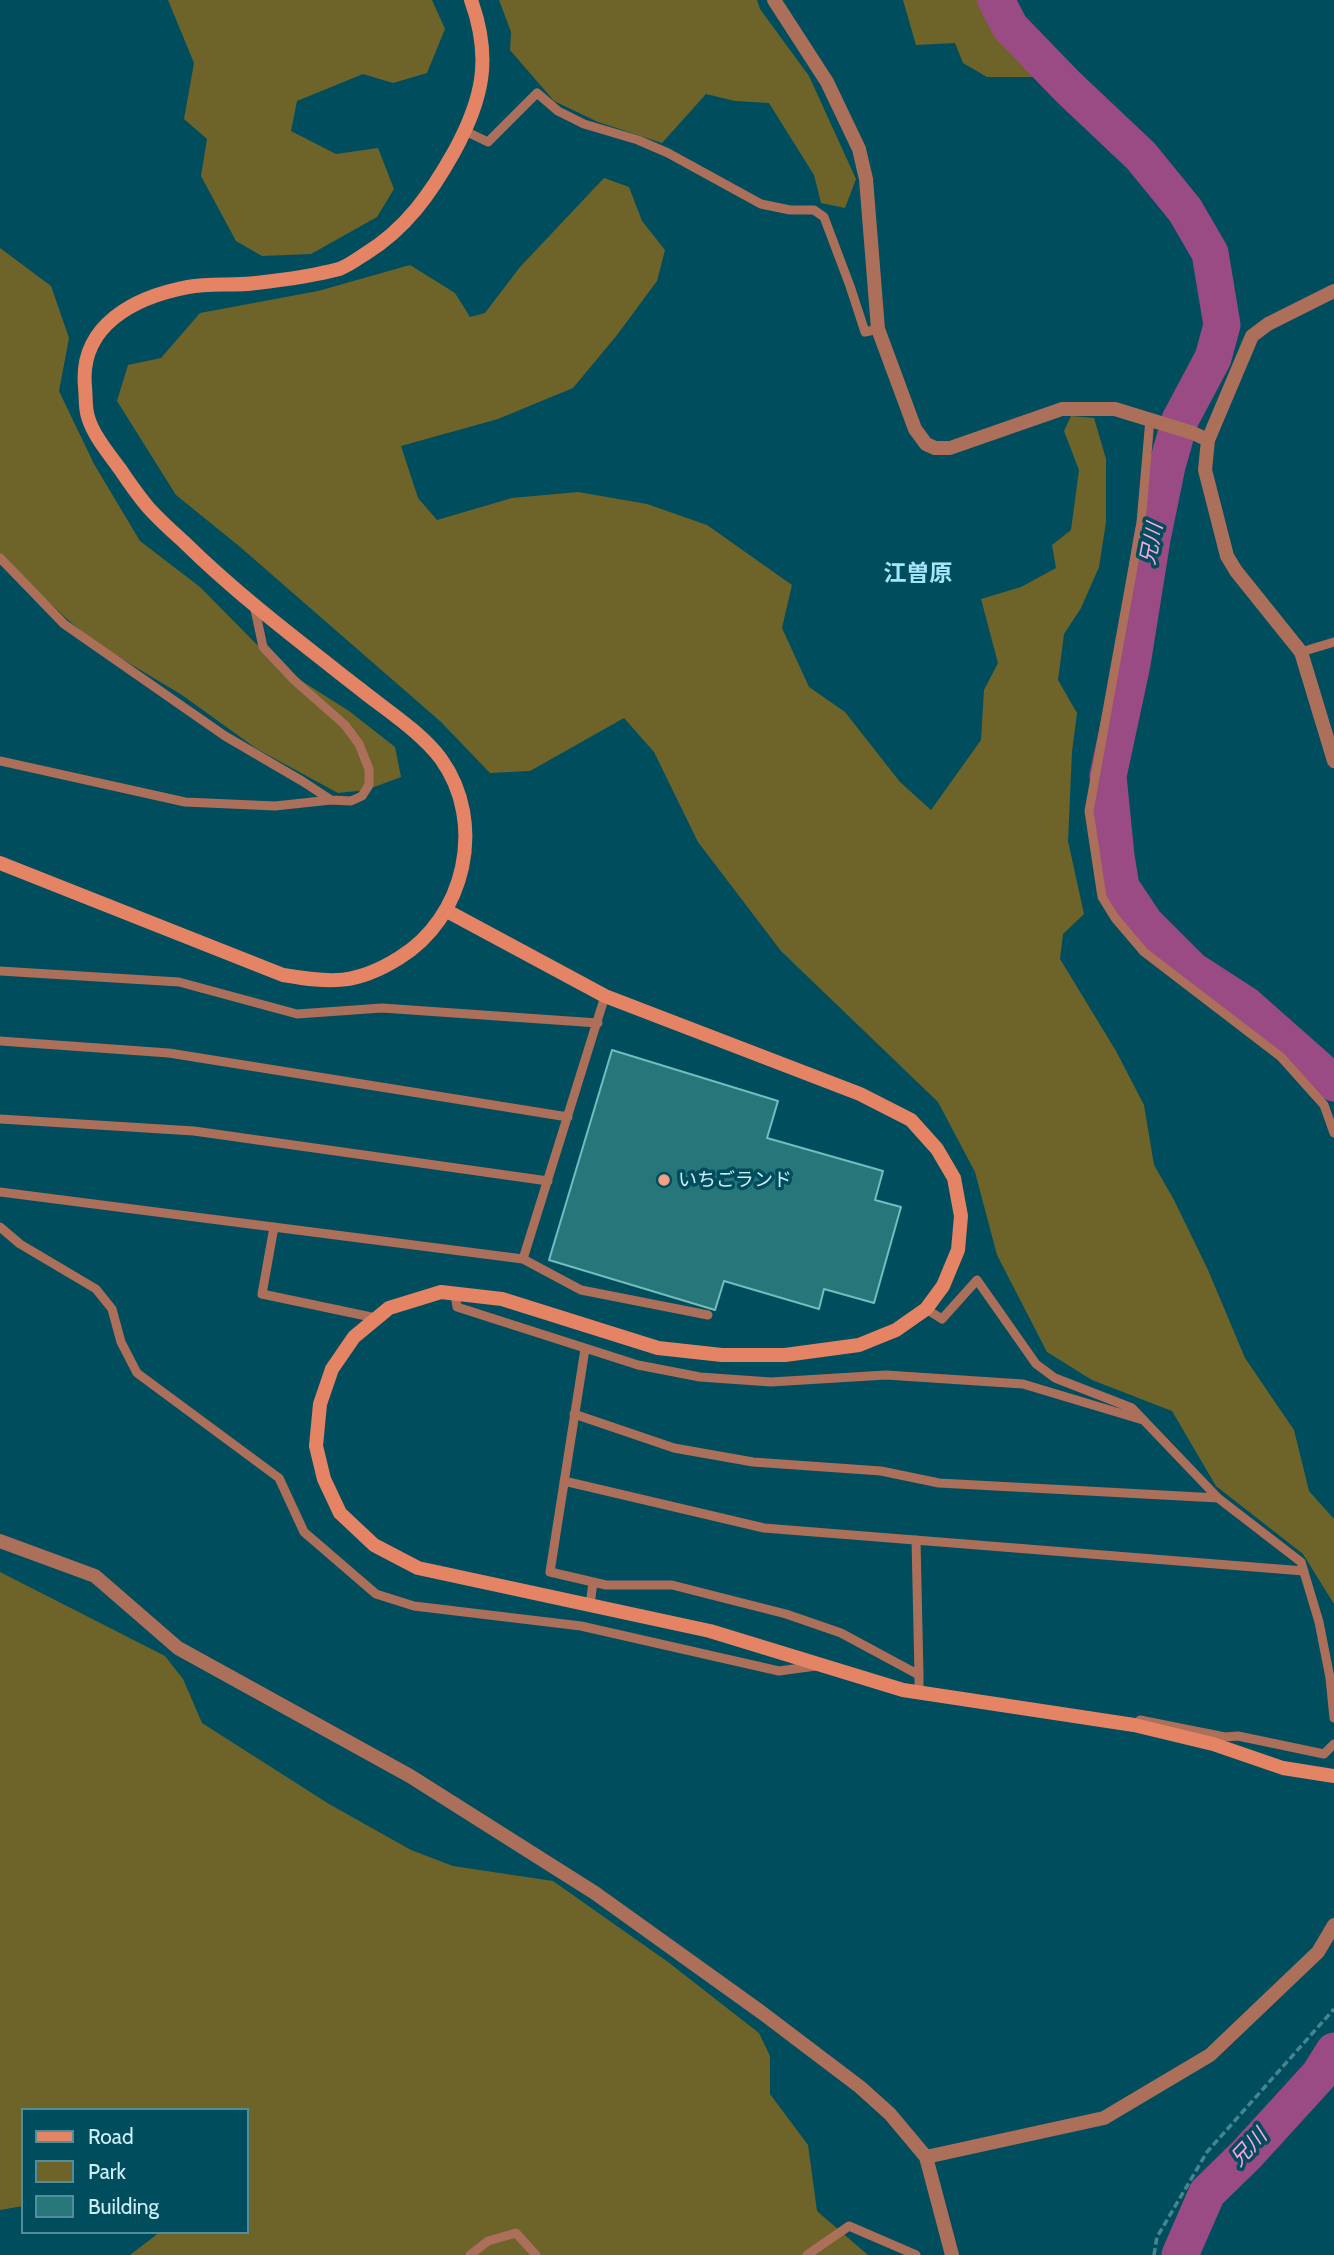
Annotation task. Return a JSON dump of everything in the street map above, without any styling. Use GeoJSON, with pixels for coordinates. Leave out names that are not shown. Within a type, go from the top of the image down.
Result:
{"type":"FeatureCollection","features":[{"type":"Feature","properties":{"kind":"street"},"geometry":{"type":"LineString","coordinates":[[0,863],[283,975],[325,982],[373,973],[393,962],[426,939],[447,911],[462,875],[465,820],[458,793],[440,758],[405,724],[215,573],[147,507],[110,456],[88,418],[84,373],[90,346],[106,324],[136,302],[189,287],[256,283],[342,268],[380,245],[410,219],[437,182],[465,131],[480,94],[483,72],[480,26],[471,0]]}},
{"type":"Feature","properties":{"kind":"street"},"geometry":{"type":"LineString","coordinates":[[774,0],[827,82],[859,149],[866,179],[878,329],[915,429],[926,444],[934,449],[950,448],[1062,409],[1115,410],[1150,419],[1208,440]]}},
{"type":"Feature","properties":{"kind":"street"},"geometry":{"type":"LineString","coordinates":[[1334,291],[1268,324],[1252,336],[1208,440],[1205,470],[1227,556],[1301,652],[1334,761]]}},
{"type":"Feature","properties":{"kind":"street"},"geometry":{"type":"LineString","coordinates":[[447,911],[605,996],[860,1094],[911,1120],[937,1149],[954,1178],[961,1216],[958,1250],[943,1286],[926,1309],[897,1330],[859,1345],[785,1354],[722,1355],[658,1348],[502,1299],[455,1293],[441,1292],[389,1308],[354,1337],[332,1369],[320,1404],[316,1446],[324,1479],[340,1513],[374,1545],[418,1568],[710,1631],[919,1693],[1135,1725],[1213,1744],[1283,1768],[1334,1776]]}},
{"type":"Feature","properties":{"kind":"street"},"geometry":{"type":"LineString","coordinates":[[0,1541],[95,1576],[178,1648],[410,1776],[596,1893],[761,2012],[860,2087],[890,2114],[926,2157],[952,2255]]}},
{"type":"Feature","properties":{"kind":"street"},"geometry":{"type":"LineString","coordinates":[[926,2157],[1104,2118],[1120,2110],[1210,2055],[1318,1952],[1334,1925]]}},
{"type":"Feature","properties":{"kind":"lane"},"geometry":{"type":"LineString","coordinates":[[465,131],[488,142],[537,93],[558,111],[575,120],[638,140],[668,153],[761,204],[790,210],[814,210],[824,217],[864,332],[878,329]]}},
{"type":"Feature","properties":{"kind":"lane"},"geometry":{"type":"LineString","coordinates":[[1150,419],[1141,523],[1114,682],[1088,811],[1102,897],[1115,918],[1144,952],[1281,1057],[1324,1105],[1334,1133]]}},
{"type":"Feature","properties":{"kind":"lane"},"geometry":{"type":"LineString","coordinates":[[0,558],[64,624],[225,736],[331,800]]}},
{"type":"Feature","properties":{"kind":"lane"},"geometry":{"type":"LineString","coordinates":[[0,761],[185,802],[275,806],[331,800],[351,801],[362,796],[369,785],[369,769],[359,744],[345,725],[293,680],[263,647],[254,604]]}},
{"type":"Feature","properties":{"kind":"lane"},"geometry":{"type":"LineString","coordinates":[[1301,652],[1334,642]]}},
{"type":"Feature","properties":{"kind":"lane"},"geometry":{"type":"LineString","coordinates":[[0,971],[179,982],[297,1014],[382,1007],[597,1023]]}},
{"type":"Feature","properties":{"kind":"lane"},"geometry":{"type":"LineString","coordinates":[[523,1259],[605,996]]}},
{"type":"Feature","properties":{"kind":"lane"},"geometry":{"type":"LineString","coordinates":[[0,1041],[169,1053],[568,1117]]}},
{"type":"Feature","properties":{"kind":"lane"},"geometry":{"type":"LineString","coordinates":[[0,1119],[194,1131],[548,1181]]}},
{"type":"Feature","properties":{"kind":"lane"},"geometry":{"type":"LineString","coordinates":[[0,1192],[523,1259],[581,1290],[708,1315]]}},
{"type":"Feature","properties":{"kind":"lane"},"geometry":{"type":"LineString","coordinates":[[0,1227],[20,1244],[96,1289],[112,1309],[121,1342],[137,1373],[278,1478],[304,1532],[376,1594],[414,1606],[581,1626],[779,1671],[818,1665]]}},
{"type":"Feature","properties":{"kind":"lane"},"geometry":{"type":"LineString","coordinates":[[274,1227],[262,1294],[376,1318]]}},
{"type":"Feature","properties":{"kind":"lane"},"geometry":{"type":"LineString","coordinates":[[926,1309],[942,1319],[977,1280],[1036,1364],[1055,1378],[1132,1408],[1218,1498],[1301,1562],[1319,1622],[1330,1678],[1334,1718]]}},
{"type":"Feature","properties":{"kind":"lane"},"geometry":{"type":"LineString","coordinates":[[455,1293],[457,1307],[638,1365],[700,1377],[771,1382],[886,1375],[1023,1384],[1143,1420]]}},
{"type":"Feature","properties":{"kind":"lane"},"geometry":{"type":"LineString","coordinates":[[585,1349],[550,1572],[606,1585],[672,1585],[786,1614],[841,1633],[919,1675]]}},
{"type":"Feature","properties":{"kind":"lane"},"geometry":{"type":"LineString","coordinates":[[575,1414],[674,1448],[753,1462],[881,1471],[939,1483],[1218,1498]]}},
{"type":"Feature","properties":{"kind":"lane"},"geometry":{"type":"LineString","coordinates":[[564,1481],[764,1528],[1304,1570]]}},
{"type":"Feature","properties":{"kind":"lane"},"geometry":{"type":"LineString","coordinates":[[916,1540],[919,1693]]}},
{"type":"Feature","properties":{"kind":"lane"},"geometry":{"type":"LineString","coordinates":[[590,1605],[593,1582]]}},
{"type":"Feature","properties":{"kind":"lane"},"geometry":{"type":"LineString","coordinates":[[1135,1725],[1137,1719],[1324,1754],[1334,1744]]}},
{"type":"Feature","properties":{"kind":"lane"},"geometry":{"type":"LineString","coordinates":[[807,2255],[849,2227],[916,2255]]}},
{"type":"Feature","properties":{"kind":"lane"},"geometry":{"type":"LineString","coordinates":[[470,2255],[488,2241],[516,2233],[536,2255]]}},
{"type":"Feature","properties":{"kind":"path"},"geometry":{"type":"LineString","coordinates":[[1154,2255],[1157,2237],[1207,2152],[1334,2009]]}},
{"type":"Feature","properties":{"kind":"green space"},"geometry":{"type":"Polygon","coordinates":[[[168,0],[432,0],[445,29],[427,73],[393,83],[363,74],[297,101],[291,131],[336,154],[378,148],[394,189],[377,217],[311,254],[262,256],[236,241],[201,176],[207,139],[184,119],[194,63],[168,0]]]}},
{"type":"Feature","properties":{"kind":"green space"},"geometry":{"type":"Polygon","coordinates":[[[499,0],[757,0],[760,9],[809,76],[856,179],[845,208],[821,203],[814,175],[769,103],[735,101],[706,94],[662,143],[598,122],[554,101],[510,50],[511,32],[499,0]]]}},
{"type":"Feature","properties":{"kind":"green space"},"geometry":{"type":"Polygon","coordinates":[[[903,0],[986,0],[998,32],[1031,59],[1034,77],[987,77],[963,63],[955,43],[916,45],[903,0]]]}},
{"type":"Feature","properties":{"kind":"green space"},"geometry":{"type":"Polygon","coordinates":[[[604,178],[629,187],[642,221],[665,250],[657,281],[573,388],[498,419],[401,446],[418,498],[437,520],[512,498],[578,492],[647,504],[707,525],[792,585],[782,628],[809,687],[845,712],[900,782],[931,810],[981,740],[984,690],[998,663],[981,599],[1021,587],[1056,568],[1052,545],[1071,530],[1079,470],[1064,431],[1071,416],[1094,418],[1106,459],[1106,522],[1099,567],[1081,608],[1064,634],[1058,680],[1077,713],[1072,752],[1068,841],[1084,914],[1063,934],[1060,959],[1116,1051],[1144,1105],[1154,1165],[1208,1270],[1245,1358],[1294,1430],[1309,1491],[1334,1519],[1334,1604],[1303,1554],[1216,1486],[1172,1411],[1092,1380],[1047,1352],[997,1255],[975,1172],[938,1102],[781,951],[698,842],[654,752],[624,718],[530,771],[490,773],[441,722],[239,546],[176,495],[117,401],[128,365],[161,358],[200,313],[318,291],[410,265],[455,293],[470,317],[485,313],[520,267],[604,178]]]}},
{"type":"Feature","properties":{"kind":"green space"},"geometry":{"type":"Polygon","coordinates":[[[0,248],[51,286],[69,338],[59,391],[94,464],[140,541],[200,587],[278,666],[349,711],[395,747],[401,777],[366,790],[338,793],[257,749],[182,695],[97,644],[0,556],[0,248]]]}},
{"type":"Feature","properties":{"kind":"green space"},"geometry":{"type":"Polygon","coordinates":[[[0,1572],[165,1656],[183,1679],[202,1723],[329,1804],[411,1850],[453,1866],[553,1881],[668,1962],[759,2033],[770,2056],[770,2094],[808,2145],[817,2211],[868,2255],[130,2255],[157,2234],[248,2234],[248,2108],[21,2108],[21,2206],[0,2210],[0,1572]]]}},
{"type":"Feature","properties":{"kind":"building","name":"いちごランド"},"geometry":{"type":"Polygon","coordinates":[[[612,1050],[778,1101],[767,1138],[883,1171],[875,1200],[901,1207],[874,1303],[824,1289],[819,1309],[724,1281],[715,1310],[549,1260],[612,1050]]]}},
{"type":"Feature","properties":{"kind":"waterway","name":"兄川"},"geometry":{"type":"LineString","coordinates":[[996,0],[1010,27],[1141,156],[1185,210],[1210,253],[1222,325],[1213,358],[1180,420],[1167,466],[1132,664],[1108,776],[1121,887],[1145,923],[1192,970],[1246,1005],[1334,1083]]}},
{"type":"Feature","properties":{"kind":"waterway","name":"兄川"},"geometry":{"type":"LineString","coordinates":[[1180,2255],[1207,2193],[1246,2155],[1319,2075],[1334,2051]]}},
{"type":"Feature","properties":{"kind":"place","name":"いちごランド"},"geometry":{"type":"Point","coordinates":[664,1180]}},
{"type":"Feature","properties":{"kind":"district","name":"江曽原"},"geometry":{"type":"Point","coordinates":[918,574]}}]}
